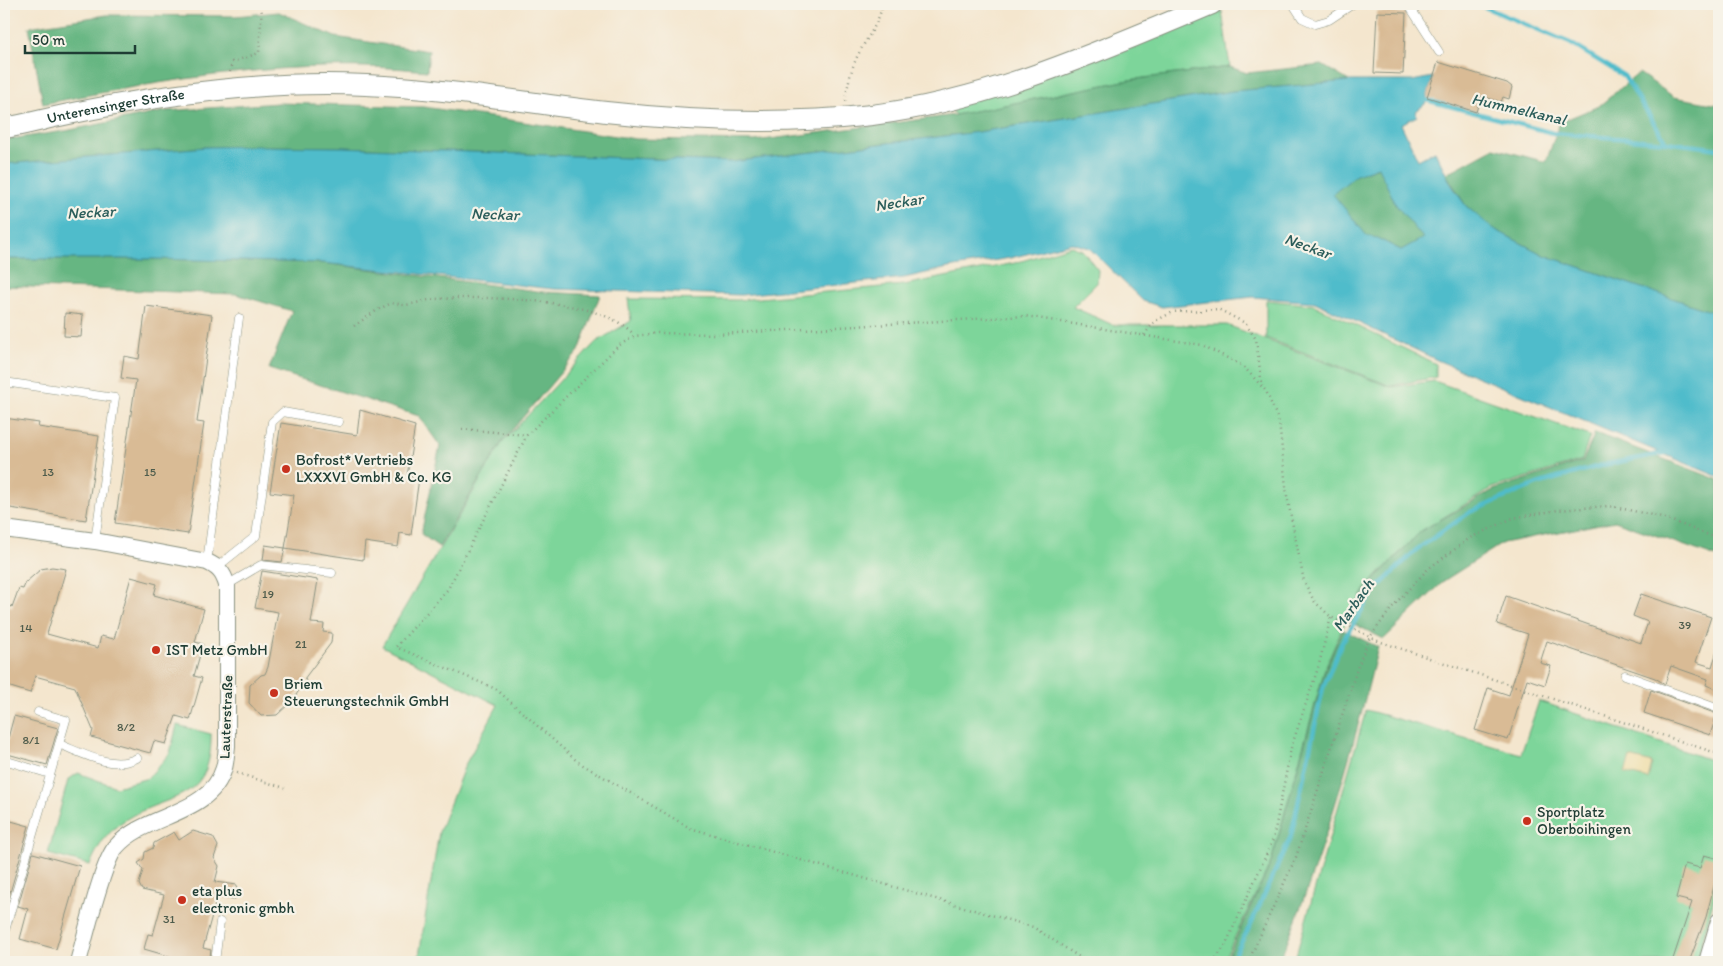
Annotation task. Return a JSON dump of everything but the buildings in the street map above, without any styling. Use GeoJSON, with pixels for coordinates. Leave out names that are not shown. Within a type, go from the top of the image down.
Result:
{"type":"FeatureCollection","features":[{"type":"Feature","properties":{"kind":"street","name":"Unterensinger Straße"},"geometry":{"type":"LineString","coordinates":[[4,128],[233,81],[369,85],[449,91],[604,112],[684,119],[764,122],[848,107],[882,113],[947,101],[1017,81],[1095,53],[1212,4]]}},
{"type":"Feature","properties":{"kind":"street"},"geometry":{"type":"LineString","coordinates":[[4,529],[95,541],[212,564]]}},
{"type":"Feature","properties":{"kind":"street","name":"Lauterstraße"},"geometry":{"type":"LineString","coordinates":[[80,962],[106,865],[114,848],[135,831],[197,802],[211,791],[224,768],[227,746],[227,585],[224,575],[212,564]]}},
{"type":"Feature","properties":{"kind":"street"},"geometry":{"type":"LineString","coordinates":[[1707,962],[1719,921]]}},
{"type":"Feature","properties":{"kind":"lane"},"geometry":{"type":"LineString","coordinates":[[1293,4],[1302,18],[1315,24],[1329,20],[1353,4]]}},
{"type":"Feature","properties":{"kind":"lane"},"geometry":{"type":"LineString","coordinates":[[1408,4],[1439,52]]}},
{"type":"Feature","properties":{"kind":"lane"},"geometry":{"type":"LineString","coordinates":[[212,564],[239,318]]}},
{"type":"Feature","properties":{"kind":"lane"},"geometry":{"type":"LineString","coordinates":[[4,382],[115,398],[95,541]]}},
{"type":"Feature","properties":{"kind":"lane"},"geometry":{"type":"LineString","coordinates":[[212,564],[256,536],[272,422],[283,412],[340,422]]}},
{"type":"Feature","properties":{"kind":"lane"},"geometry":{"type":"LineString","coordinates":[[227,585],[261,565],[332,574]]}},
{"type":"Feature","properties":{"kind":"lane"},"geometry":{"type":"LineString","coordinates":[[1625,675],[1719,710]]}},
{"type":"Feature","properties":{"kind":"lane"},"geometry":{"type":"LineString","coordinates":[[4,934],[66,720],[38,712]]}},
{"type":"Feature","properties":{"kind":"lane"},"geometry":{"type":"LineString","coordinates":[[59,744],[111,763],[128,763],[137,758]]}},
{"type":"Feature","properties":{"kind":"lane"},"geometry":{"type":"LineString","coordinates":[[4,760],[50,774]]}},
{"type":"Feature","properties":{"kind":"lane"},"geometry":{"type":"LineString","coordinates":[[215,962],[220,922]]}},
{"type":"Feature","properties":{"kind":"path"},"geometry":{"type":"LineString","coordinates":[[233,81],[230,74],[232,62],[259,53],[262,4]]}},
{"type":"Feature","properties":{"kind":"path"},"geometry":{"type":"LineString","coordinates":[[848,107],[849,78],[859,54],[879,18],[882,4]]}},
{"type":"Feature","properties":{"kind":"path"},"geometry":{"type":"LineString","coordinates":[[354,326],[391,303],[406,305],[435,299],[501,300],[551,303],[602,313],[626,326],[635,336]]}},
{"type":"Feature","properties":{"kind":"path"},"geometry":{"type":"LineString","coordinates":[[1144,336],[1155,321],[1173,312],[1218,309],[1245,323],[1256,339],[1262,387]]}},
{"type":"Feature","properties":{"kind":"path"},"geometry":{"type":"LineString","coordinates":[[1087,962],[1033,927],[690,828],[578,762],[496,688],[396,647],[448,589],[527,435],[618,346],[635,336],[657,333],[720,334],[1026,316],[1202,345],[1243,366],[1262,387],[1279,422],[1287,496],[1304,581],[1314,601],[1331,618],[1370,637],[1719,754]]}},
{"type":"Feature","properties":{"kind":"path"},"geometry":{"type":"LineString","coordinates":[[462,429],[527,435]]}},
{"type":"Feature","properties":{"kind":"path"},"geometry":{"type":"LineString","coordinates":[[1248,962],[1296,857],[1370,637],[1394,605],[1428,569],[1470,538],[1513,518],[1558,510],[1609,506],[1662,517],[1719,539]]}},
{"type":"Feature","properties":{"kind":"path"},"geometry":{"type":"LineString","coordinates":[[1214,962],[1225,946],[1273,840],[1291,748],[1318,668],[1331,618]]}},
{"type":"Feature","properties":{"kind":"path"},"geometry":{"type":"LineString","coordinates":[[224,768],[285,788]]}},
{"type":"Feature","properties":{"kind":"green space"},"geometry":{"type":"Polygon","coordinates":[[[1222,11],[1230,67],[1129,80],[955,115],[951,108],[1115,51],[1222,11]]]}},
{"type":"Feature","properties":{"kind":"green space"},"geometry":{"type":"Polygon","coordinates":[[[279,12],[335,37],[429,51],[427,71],[379,67],[330,67],[234,73],[138,86],[43,104],[29,27],[107,15],[235,16],[279,12]]]}},
{"type":"Feature","properties":{"kind":"green space"},"geometry":{"type":"Polygon","coordinates":[[[1322,65],[1349,81],[1233,91],[978,132],[731,162],[342,147],[255,146],[206,147],[4,164],[4,140],[65,131],[166,111],[278,103],[424,107],[636,139],[755,141],[955,115],[1129,80],[1230,67],[1247,73],[1322,65]]]}},
{"type":"Feature","properties":{"kind":"green space"},"geometry":{"type":"Polygon","coordinates":[[[1639,73],[1674,97],[1719,105],[1719,314],[1544,255],[1492,228],[1466,206],[1446,174],[1494,148],[1546,162],[1560,122],[1599,106],[1639,73]]]}},
{"type":"Feature","properties":{"kind":"green space"},"geometry":{"type":"Polygon","coordinates":[[[1379,167],[1396,205],[1424,238],[1401,250],[1377,238],[1367,236],[1332,194],[1356,175],[1379,167]]]}},
{"type":"Feature","properties":{"kind":"green space"},"geometry":{"type":"Polygon","coordinates":[[[1071,246],[1082,250],[1098,270],[1097,283],[1073,307],[1113,325],[1227,325],[1391,387],[1434,381],[1590,436],[1582,460],[1492,488],[1421,531],[1368,585],[1342,629],[1325,668],[1271,862],[1223,962],[418,962],[439,832],[465,765],[498,705],[382,646],[502,443],[596,342],[631,321],[628,299],[738,300],[904,285],[1015,263],[1071,246]]]}},
{"type":"Feature","properties":{"kind":"green space"},"geometry":{"type":"Polygon","coordinates":[[[4,259],[154,259],[322,263],[544,292],[600,295],[579,351],[502,442],[439,547],[421,534],[440,446],[419,416],[269,369],[292,311],[236,294],[4,286],[4,259]]]}},
{"type":"Feature","properties":{"kind":"green space"},"geometry":{"type":"Polygon","coordinates":[[[1266,300],[1314,305],[1436,364],[1436,377],[1391,386],[1266,338],[1266,300]]]}},
{"type":"Feature","properties":{"kind":"green space"},"geometry":{"type":"Polygon","coordinates":[[[1595,433],[1719,480],[1719,558],[1615,521],[1503,543],[1445,580],[1384,639],[1348,621],[1368,586],[1421,531],[1493,490],[1583,461],[1595,433]]]}},
{"type":"Feature","properties":{"kind":"green space"},"geometry":{"type":"Polygon","coordinates":[[[1343,630],[1378,647],[1346,767],[1309,885],[1279,962],[1225,962],[1271,863],[1326,668],[1343,630]]]}},
{"type":"Feature","properties":{"kind":"green space","name":"Sportplatz Oberboihingen"},"geometry":{"type":"Polygon","coordinates":[[[1539,701],[1719,763],[1719,878],[1697,962],[1294,962],[1366,710],[1521,754],[1539,701]]]}},
{"type":"Feature","properties":{"kind":"green space"},"geometry":{"type":"Polygon","coordinates":[[[177,725],[211,734],[209,757],[204,773],[196,785],[185,793],[141,811],[119,824],[104,840],[90,865],[48,854],[68,780],[78,773],[116,787],[148,778],[170,753],[177,725]]]}},
{"type":"Feature","properties":{"kind":"sand"},"geometry":{"type":"Polygon","coordinates":[[[1630,757],[1652,763],[1648,779],[1625,773],[1630,757]]]}},
{"type":"Feature","properties":{"kind":"water","name":"Neckar"},"geometry":{"type":"Polygon","coordinates":[[[1433,77],[1425,104],[1415,112],[1417,116],[1401,124],[1418,160],[1435,151],[1451,184],[1466,206],[1492,228],[1544,255],[1719,314],[1719,477],[1437,360],[1315,302],[1253,297],[1162,307],[1143,301],[1089,248],[1072,243],[1010,258],[948,268],[904,278],[741,295],[553,289],[322,263],[154,259],[4,259],[4,164],[206,147],[255,146],[342,147],[731,162],[978,132],[1233,91],[1349,81],[1412,81],[1433,77]],[[1378,167],[1356,175],[1333,194],[1367,236],[1377,238],[1401,250],[1423,238],[1396,205],[1378,167]]]}},
{"type":"Feature","properties":{"kind":"waterway"},"geometry":{"type":"LineString","coordinates":[[1477,4],[1570,43],[1624,76],[1666,142]]}},
{"type":"Feature","properties":{"kind":"waterway","name":"Hummelkanal"},"geometry":{"type":"LineString","coordinates":[[1426,100],[1553,133],[1666,142],[1719,149]]}},
{"type":"Feature","properties":{"kind":"waterway","name":"Marbach"},"geometry":{"type":"LineString","coordinates":[[1231,962],[1250,926],[1291,836],[1323,688],[1341,644],[1373,592],[1416,550],[1470,512],[1537,484],[1603,465],[1665,453]]}},
{"type":"Feature","properties":{"kind":"place","name":"Bofrost* Vertriebs LXXXVI GmbH & Co. KG"},"geometry":{"type":"Point","coordinates":[286,469]}},
{"type":"Feature","properties":{"kind":"place","name":"IST Metz GmbH"},"geometry":{"type":"Point","coordinates":[156,650]}},
{"type":"Feature","properties":{"kind":"place","name":"Briem Steuerungstechnik GmbH"},"geometry":{"type":"Point","coordinates":[274,693]}},
{"type":"Feature","properties":{"kind":"place","name":"Sportplatz Oberboihingen"},"geometry":{"type":"Point","coordinates":[1527,821]}},
{"type":"Feature","properties":{"kind":"place","name":"eta plus electronic gmbh"},"geometry":{"type":"Point","coordinates":[182,900]}}]}
